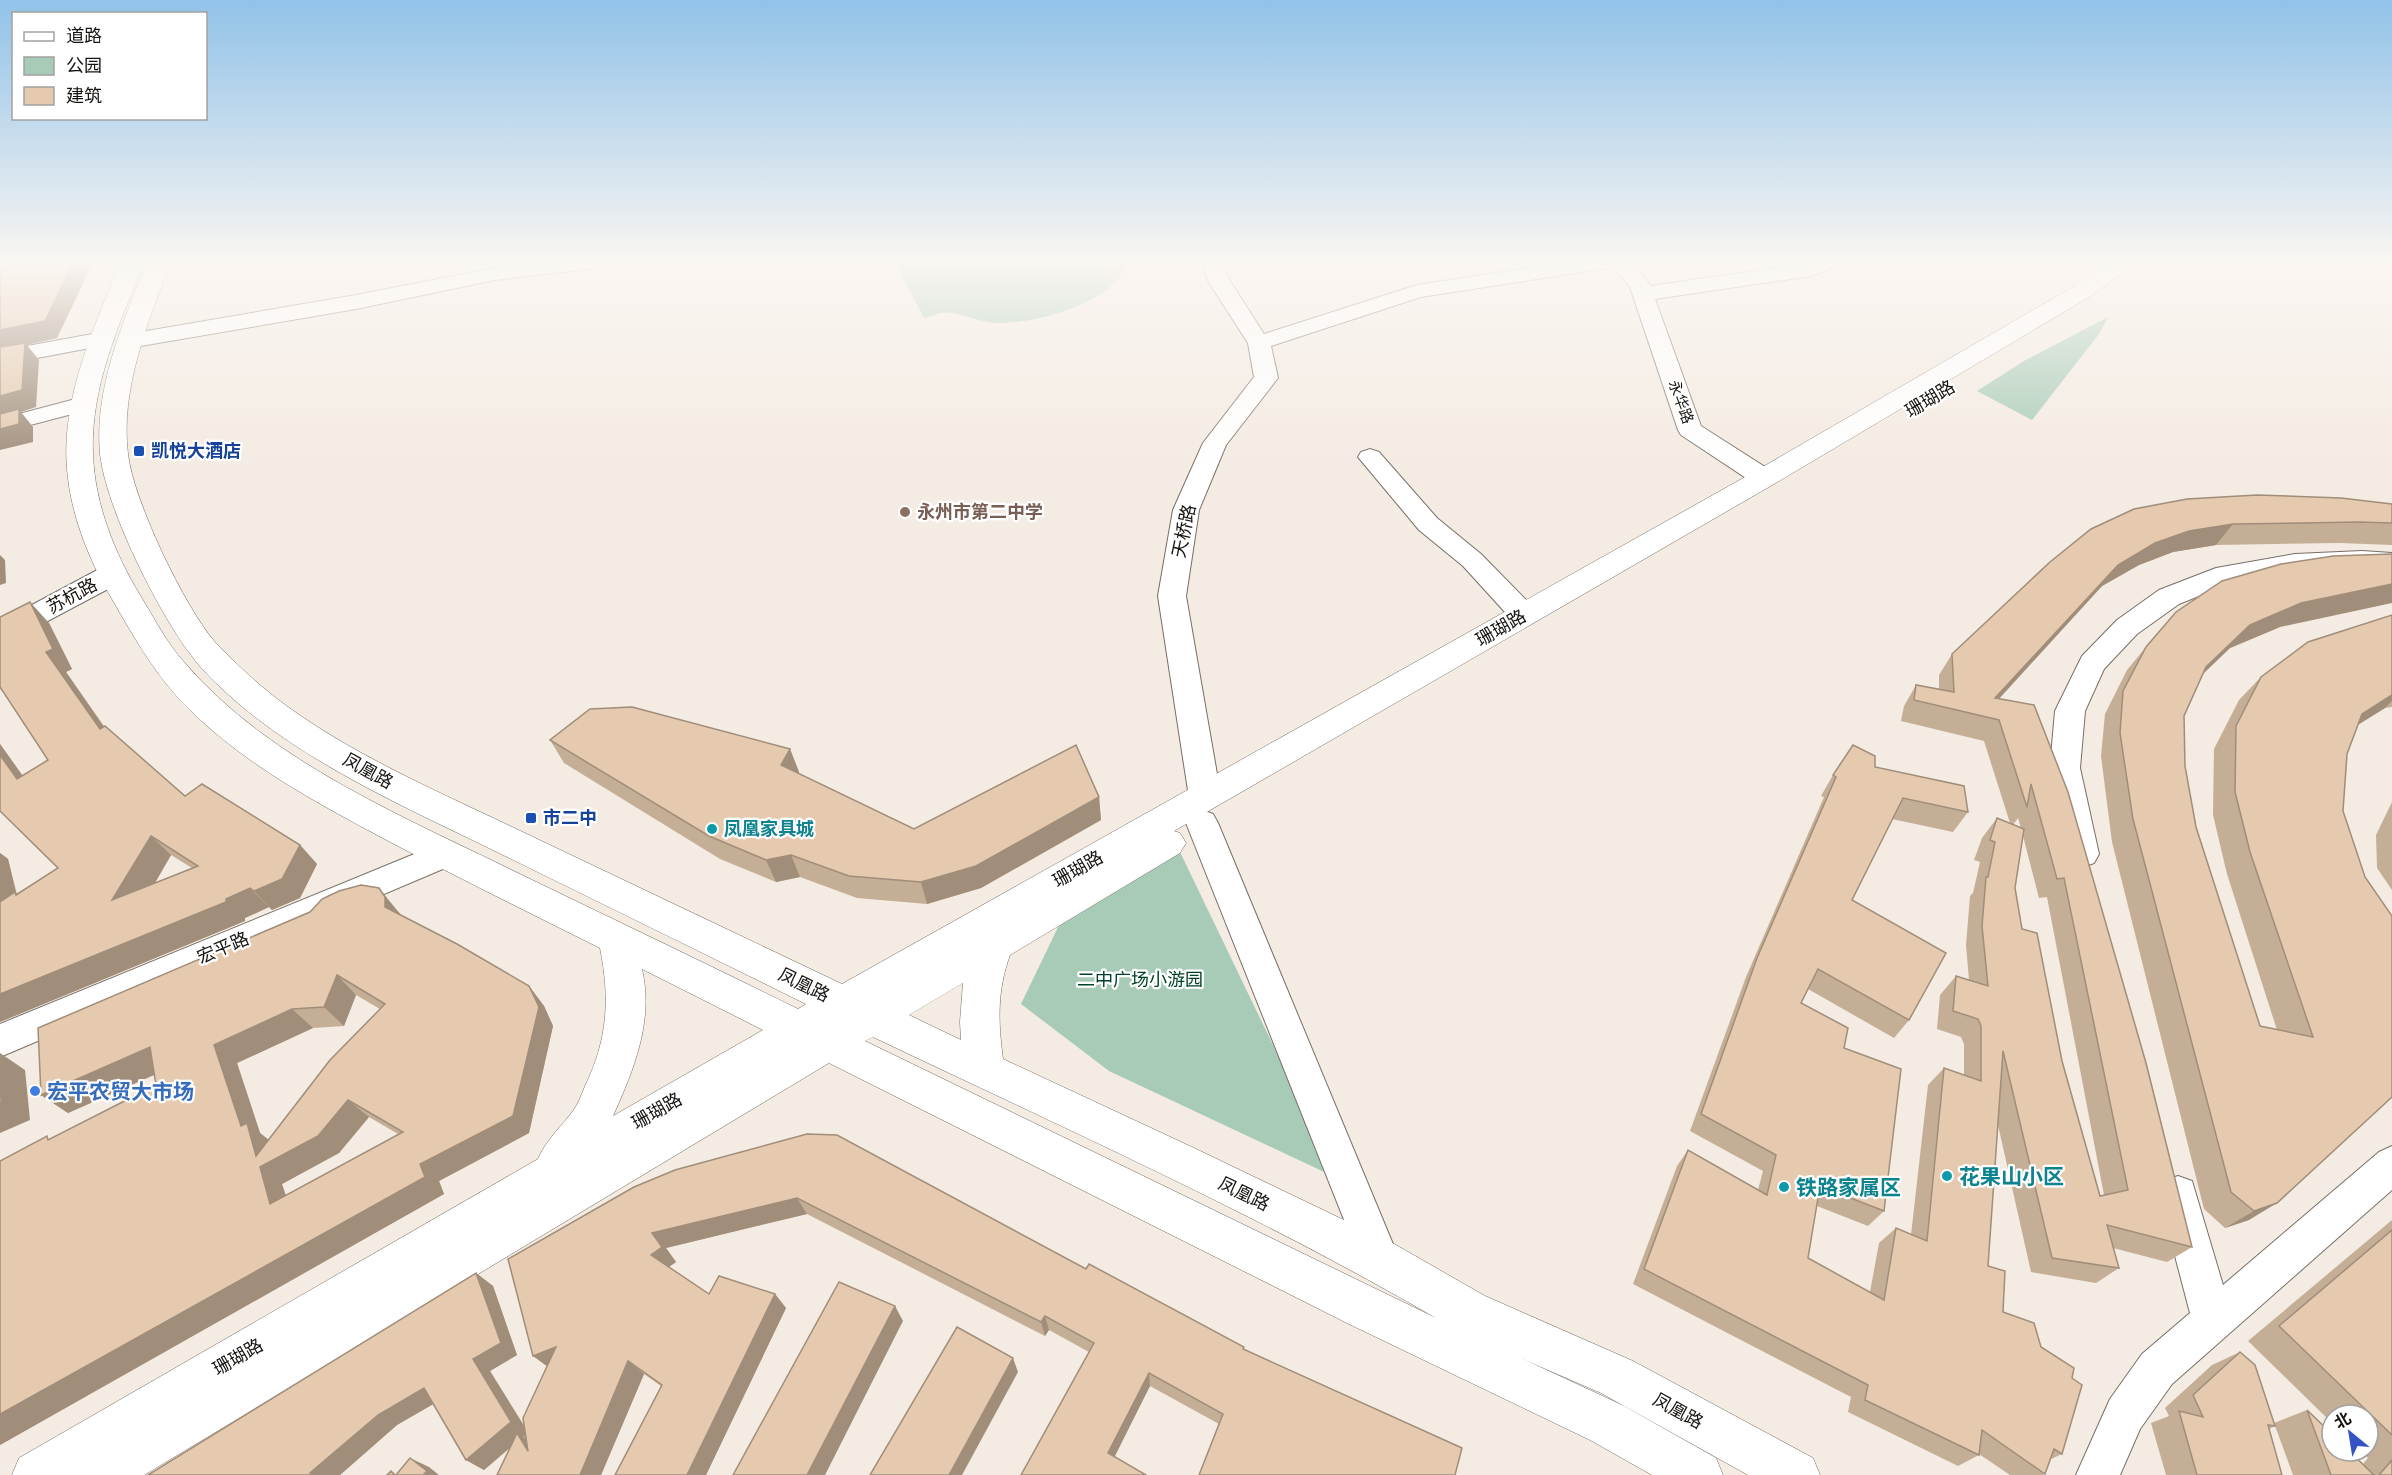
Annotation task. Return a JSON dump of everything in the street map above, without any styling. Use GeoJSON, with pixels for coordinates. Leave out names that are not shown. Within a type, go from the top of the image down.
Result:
{"type":"FeatureCollection","features":[{"type":"Feature","properties":{"kind":"main road","name":"凤凰路"},"geometry":{"type":"LineString","coordinates":[[118,332],[116,340],[119,383],[114,422],[114,455],[122,487],[143,542],[174,604],[203,649],[249,694],[296,730],[402,790],[856,1010],[1135,1141],[1380,1261],[1460,1329],[1607,1423],[1699,1475]]}},
{"type":"Feature","properties":{"kind":"main road","name":"凤凰路"},"geometry":{"type":"LineString","coordinates":[[120,332],[84,404],[80,437],[85,499],[104,556],[172,671],[213,714],[267,753],[321,789],[446,854],[1113,1181],[1367,1309],[1460,1329],[1617,1377],[1796,1475]]}},
{"type":"Feature","properties":{"kind":"main road","name":"珊瑚路"},"geometry":{"type":"LineString","coordinates":[[856,1010],[995,945],[1203,810],[1524,615],[2013,332]]}},
{"type":"Feature","properties":{"kind":"main road","name":"珊瑚路"},"geometry":{"type":"LineString","coordinates":[[98,1475],[856,1010],[2043,332]]}},
{"type":"Feature","properties":{"kind":"main road"},"geometry":{"type":"LineString","coordinates":[[544,1177],[589,1123],[613,1071],[626,1019],[625,978],[616,936]]}},
{"type":"Feature","properties":{"kind":"main road"},"geometry":{"type":"LineString","coordinates":[[984,1070],[979,1022],[982,979],[995,945]]}},
{"type":"Feature","properties":{"kind":"main road","name":"珊瑚路"},"geometry":{"type":"LineString","coordinates":[[36,1475],[544,1177],[814,1035]]}},
{"type":"Feature","properties":{"kind":"main road"},"geometry":{"type":"LineString","coordinates":[[1113,1181],[1135,1141]]}},
{"type":"Feature","properties":{"kind":"street"},"geometry":{"type":"LineString","coordinates":[[0,358],[168,332]]}},
{"type":"Feature","properties":{"kind":"street","name":"天桥路"},"geometry":{"type":"LineString","coordinates":[[1252,332],[1259,343],[1266,378],[1215,443],[1186,510],[1172,597],[1203,810],[1380,1261]]}},
{"type":"Feature","properties":{"kind":"street"},"geometry":{"type":"LineString","coordinates":[[1259,343],[1293,332]]}},
{"type":"Feature","properties":{"kind":"street","name":"永华路"},"geometry":{"type":"LineString","coordinates":[[1655,332],[1690,430],[1764,478]]}},
{"type":"Feature","properties":{"kind":"street"},"geometry":{"type":"LineString","coordinates":[[0,426],[84,404]]}},
{"type":"Feature","properties":{"kind":"street"},"geometry":{"type":"LineString","coordinates":[[1370,457],[1428,524],[1472,560],[1524,615]]}},
{"type":"Feature","properties":{"kind":"street"},"geometry":{"type":"LineString","coordinates":[[2090,877],[2080,842],[2065,768],[2070,711],[2092,663],[2127,627],[2169,597],[2226,575],[2295,563],[2362,560],[2392,562]]}},
{"type":"Feature","properties":{"kind":"street","name":"苏杭路"},"geometry":{"type":"LineString","coordinates":[[0,634],[113,574]]}},
{"type":"Feature","properties":{"kind":"street","name":"宏平路"},"geometry":{"type":"LineString","coordinates":[[0,1041],[446,854]]}},
{"type":"Feature","properties":{"kind":"street"},"geometry":{"type":"LineString","coordinates":[[2168,1162],[2213,1322]]}},
{"type":"Feature","properties":{"kind":"street"},"geometry":{"type":"LineString","coordinates":[[2098,1475],[2124,1414],[2157,1369],[2392,1165]]}},
{"type":"Feature","properties":{"kind":"green space"},"geometry":{"type":"Polygon","coordinates":[[[2080,332],[2100,332],[2032,420],[1977,391],[2024,361],[2080,332]]]}},
{"type":"Feature","properties":{"kind":"green space","name":"二中广场小游园"},"geometry":{"type":"Polygon","coordinates":[[[1179,850],[1337,1178],[1109,1071],[1021,1004],[1061,921],[1179,850]]]}},
{"type":"Feature","properties":{"kind":"building"},"geometry":{"type":"Polygon","coordinates":[[[25,343],[22,390],[0,396],[0,347],[25,343]]]}},
{"type":"Feature","properties":{"kind":"building"},"geometry":{"type":"Polygon","coordinates":[[[19,409],[19,424],[0,429],[0,414],[19,409]]]}},
{"type":"Feature","properties":{"kind":"building"},"geometry":{"type":"Polygon","coordinates":[[[2257,495],[2341,498],[2392,504],[2392,523],[2233,524],[2189,531],[2155,543],[2118,565],[1995,698],[2034,705],[2068,792],[2146,1063],[2192,1247],[2107,1225],[2119,1268],[2052,1258],[2003,1051],[1988,1266],[2005,1271],[2003,1312],[2034,1323],[2041,1347],[2074,1368],[2072,1378],[2082,1385],[2062,1454],[2054,1449],[2045,1474],[1982,1430],[1979,1455],[1865,1400],[1868,1385],[1644,1269],[1688,1150],[1767,1195],[1776,1155],[1701,1114],[1757,958],[1836,777],[1833,775],[1853,745],[1875,756],[1875,767],[1964,786],[1968,812],[1903,798],[1852,900],[1946,953],[1909,1020],[1818,969],[1801,1003],[1848,1028],[1844,1048],[1901,1069],[1884,1211],[1820,1186],[1808,1258],[1884,1300],[1896,1228],[1927,1241],[1944,1068],[1981,1081],[1981,1026],[1978,1019],[1953,1011],[1956,976],[1988,986],[1982,926],[1986,877],[1988,877],[1995,842],[1990,840],[1997,818],[2024,829],[2015,888],[2022,929],[2037,933],[2062,1061],[2100,1196],[2128,1190],[2064,878],[2057,879],[2031,784],[2027,807],[1999,720],[1914,700],[1916,685],[1954,692],[1952,654],[2050,562],[2091,529],[2134,509],[2187,499],[2257,495]]]}},
{"type":"Feature","properties":{"kind":"building"},"geometry":{"type":"Polygon","coordinates":[[[2392,554],[2392,584],[2301,603],[2250,625],[2206,667],[2184,716],[2185,766],[2196,827],[2260,1026],[2313,1037],[2250,852],[2235,792],[2236,726],[2261,677],[2308,642],[2392,615],[2392,695],[2362,714],[2347,754],[2343,811],[2365,877],[2392,916],[2392,1097],[2277,1203],[2254,1211],[2231,1192],[2133,819],[2120,733],[2123,691],[2146,647],[2176,612],[2222,581],[2281,564],[2333,556],[2392,554]]]}},
{"type":"Feature","properties":{"kind":"building"},"geometry":{"type":"Polygon","coordinates":[[[30,602],[53,649],[46,652],[100,729],[105,726],[185,796],[202,784],[300,845],[282,879],[254,891],[250,888],[226,899],[226,902],[0,994],[0,902],[15,892],[16,895],[58,868],[0,811],[0,755],[17,779],[48,760],[0,687],[0,617],[30,602]],[[151,836],[112,900],[198,866],[151,836]]]}},
{"type":"Feature","properties":{"kind":"building"},"geometry":{"type":"Polygon","coordinates":[[[632,707],[790,749],[781,765],[914,829],[1076,745],[1099,797],[976,866],[921,882],[849,876],[791,855],[766,860],[709,836],[550,740],[590,709],[632,707]]]}},
{"type":"Feature","properties":{"kind":"building"},"geometry":{"type":"Polygon","coordinates":[[[361,885],[379,888],[385,897],[385,907],[457,944],[529,986],[539,1007],[513,1116],[420,1164],[425,1177],[0,1414],[0,1161],[47,1136],[48,1140],[156,1085],[150,1047],[41,1095],[38,1028],[310,912],[322,899],[361,885]],[[337,975],[324,1007],[292,1009],[214,1045],[241,1126],[247,1123],[256,1156],[330,1060],[385,1004],[337,975]],[[348,1100],[318,1136],[260,1167],[270,1204],[403,1132],[348,1100]]]}},
{"type":"Feature","properties":{"kind":"building"},"geometry":{"type":"Polygon","coordinates":[[[0,1078],[2,1102],[0,1103],[0,1078]]]}},
{"type":"Feature","properties":{"kind":"building"},"geometry":{"type":"Polygon","coordinates":[[[807,1134],[837,1135],[1086,1269],[1089,1264],[1244,1347],[1243,1349],[1462,1448],[1455,1475],[1199,1475],[1223,1414],[1149,1373],[1108,1453],[1146,1475],[1021,1475],[1094,1343],[1045,1316],[1041,1322],[797,1198],[652,1233],[662,1247],[651,1255],[709,1294],[719,1276],[775,1294],[687,1475],[615,1475],[662,1385],[628,1361],[580,1475],[497,1475],[517,1433],[528,1451],[523,1418],[556,1347],[533,1356],[508,1259],[634,1187],[675,1170],[807,1134]]]}},
{"type":"Feature","properties":{"kind":"building"},"geometry":{"type":"Polygon","coordinates":[[[2392,1230],[2392,1435],[2380,1423],[2380,1403],[2359,1403],[2279,1326],[2392,1230]]]}},
{"type":"Feature","properties":{"kind":"building"},"geometry":{"type":"Polygon","coordinates":[[[476,1273],[501,1343],[473,1359],[511,1422],[466,1460],[424,1388],[378,1415],[310,1473],[313,1475],[148,1475],[476,1273]]]}},
{"type":"Feature","properties":{"kind":"building"},"geometry":{"type":"Polygon","coordinates":[[[839,1282],[895,1306],[807,1475],[733,1475],[839,1282]]]}},
{"type":"Feature","properties":{"kind":"building"},"geometry":{"type":"Polygon","coordinates":[[[957,1327],[1013,1358],[949,1475],[870,1475],[957,1327]]]}},
{"type":"Feature","properties":{"kind":"building"},"geometry":{"type":"Polygon","coordinates":[[[2240,1352],[2255,1365],[2275,1426],[2268,1425],[2282,1475],[2197,1475],[2179,1411],[2203,1417],[2193,1395],[2240,1352]]]}},
{"type":"Feature","properties":{"kind":"building"},"geometry":{"type":"Polygon","coordinates":[[[2307,1410],[2320,1422],[2320,1445],[2307,1410]]]}},
{"type":"Feature","properties":{"kind":"building"},"geometry":{"type":"Polygon","coordinates":[[[410,1458],[427,1471],[423,1475],[396,1475],[410,1458]]]}},
{"type":"Feature","properties":{"kind":"building"},"geometry":{"type":"Polygon","coordinates":[[[2392,1460],[2392,1475],[2379,1475],[2392,1460]]]}},
{"type":"Feature","properties":{"kind":"building"},"geometry":{"type":"Polygon","coordinates":[[[2327,1463],[2362,1463],[2374,1475],[2331,1475],[2327,1463]]]}},
{"type":"Feature","properties":{"kind":"place","name":"凯悦大酒店"},"geometry":{"type":"Point","coordinates":[139,451]}},
{"type":"Feature","properties":{"kind":"place","name":"永州市第二中学"},"geometry":{"type":"Point","coordinates":[905,512]}},
{"type":"Feature","properties":{"kind":"place","name":"市二中"},"geometry":{"type":"Point","coordinates":[531,818]}},
{"type":"Feature","properties":{"kind":"place","name":"凤凰家具城"},"geometry":{"type":"Point","coordinates":[712,829]}},
{"type":"Feature","properties":{"kind":"place","name":"宏平农贸大市场"},"geometry":{"type":"Point","coordinates":[35,1091]}},
{"type":"Feature","properties":{"kind":"place","name":"花果山小区"},"geometry":{"type":"Point","coordinates":[1947,1176]}},
{"type":"Feature","properties":{"kind":"place","name":"铁路家属区"},"geometry":{"type":"Point","coordinates":[1784,1187]}}]}
